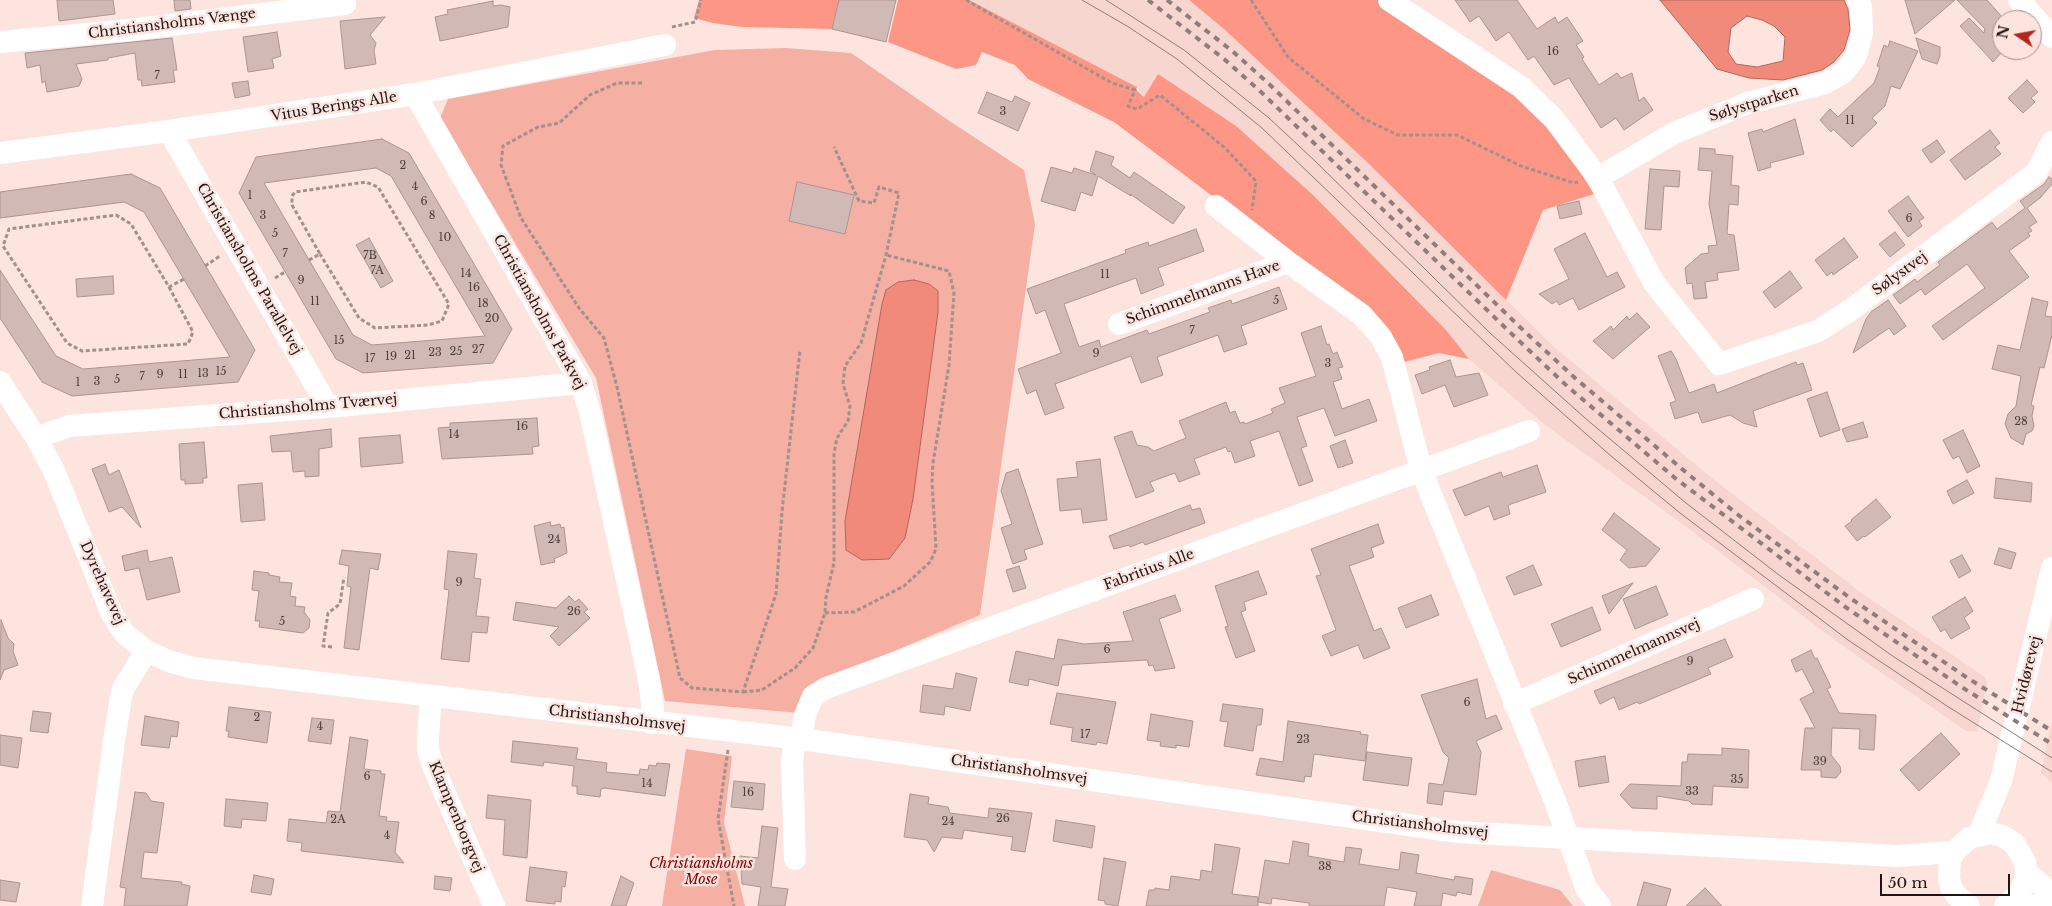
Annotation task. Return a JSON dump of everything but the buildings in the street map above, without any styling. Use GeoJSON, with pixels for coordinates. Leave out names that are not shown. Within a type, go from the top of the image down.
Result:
{"type":"FeatureCollection","features":[{"type":"Feature","properties":{"kind":"street"},"geometry":{"type":"LineString","coordinates":[[1389,0],[1521,87],[1554,120],[1598,178]]}},
{"type":"Feature","properties":{"kind":"street","name":"Sølystparken"},"geometry":{"type":"LineString","coordinates":[[1598,178],[1674,133],[1748,103],[1825,83],[1844,72],[1856,56],[1862,34],[1861,7],[1858,0]]}},
{"type":"Feature","properties":{"kind":"street"},"geometry":{"type":"LineString","coordinates":[[2019,0],[2052,36]]}},
{"type":"Feature","properties":{"kind":"street","name":"Christiansholms Vænge"},"geometry":{"type":"LineString","coordinates":[[0,42],[129,30],[345,4]]}},
{"type":"Feature","properties":{"kind":"street","name":"Vitus Berings Alle"},"geometry":{"type":"LineString","coordinates":[[0,154],[170,131],[415,94],[657,47]]}},
{"type":"Feature","properties":{"kind":"street","name":"Christiansholms Parkvej"},"geometry":{"type":"LineString","coordinates":[[415,94],[581,383],[591,416],[649,680],[653,710],[652,723]]}},
{"type":"Feature","properties":{"kind":"street","name":"Christiansholms Parallelvej"},"geometry":{"type":"LineString","coordinates":[[170,131],[328,407]]}},
{"type":"Feature","properties":{"kind":"street","name":"Sølystvej"},"geometry":{"type":"LineString","coordinates":[[1598,178],[1654,283],[1719,364],[1818,331],[1849,311],[2036,173],[2052,142]]}},
{"type":"Feature","properties":{"kind":"street","name":"Schimmelmanns Have"},"geometry":{"type":"LineString","coordinates":[[1216,206],[1288,262],[1362,315],[1381,337],[1392,357],[1420,470]]}},
{"type":"Feature","properties":{"kind":"street","name":"Schimmelmanns Have"},"geometry":{"type":"LineString","coordinates":[[1119,324],[1288,262]]}},
{"type":"Feature","properties":{"kind":"street","name":"Dyrehavevej"},"geometry":{"type":"LineString","coordinates":[[0,382],[37,439],[54,471],[112,614],[124,633],[146,651]]}},
{"type":"Feature","properties":{"kind":"street","name":"Christiansholms Tværvej"},"geometry":{"type":"LineString","coordinates":[[37,439],[68,426],[328,407],[581,383]]}},
{"type":"Feature","properties":{"kind":"street","name":"Fabritius Alle"},"geometry":{"type":"LineString","coordinates":[[795,858],[792,761],[805,715],[813,696],[826,688],[1529,431]]}},
{"type":"Feature","properties":{"kind":"street"},"geometry":{"type":"LineString","coordinates":[[1420,470],[1514,704],[1556,802],[1586,888],[1600,906]]}},
{"type":"Feature","properties":{"kind":"street","name":"Hvidørevej"},"geometry":{"type":"LineString","coordinates":[[1979,834],[2001,781],[2048,610],[2052,568]]}},
{"type":"Feature","properties":{"kind":"street","name":"Schimmelmannsvej"},"geometry":{"type":"LineString","coordinates":[[1514,704],[1753,599]]}},
{"type":"Feature","properties":{"kind":"street"},"geometry":{"type":"LineString","coordinates":[[92,906],[122,691],[146,651]]}},
{"type":"Feature","properties":{"kind":"street","name":"Christiansholmsvej"},"geometry":{"type":"LineString","coordinates":[[146,651],[171,662],[194,668],[798,739],[1458,832],[1897,856],[1954,852]]}},
{"type":"Feature","properties":{"kind":"street","name":"Klampenborgvej"},"geometry":{"type":"LineString","coordinates":[[432,696],[428,750],[433,766],[494,906]]}},
{"type":"Feature","properties":{"kind":"street","name":"Hvidørevej"},"geometry":{"type":"LineString","coordinates":[[2001,781],[2002,836]]}},
{"type":"Feature","properties":{"kind":"street"},"geometry":{"type":"LineString","coordinates":[[1967,905],[1956,895],[1949,878],[1950,860],[1962,842],[1979,834],[1990,833],[2002,836],[2019,849],[2025,862],[2024,884],[2018,895],[2007,905]]}},
{"type":"Feature","properties":{"kind":"street","name":"Christiansholmsvej"},"geometry":{"type":"LineString","coordinates":[[1897,856],[1949,878]]}},
{"type":"Feature","properties":{"kind":"street"},"geometry":{"type":"LineString","coordinates":[[2026,872],[2052,894]]}},
{"type":"Feature","properties":{"kind":"street"},"geometry":{"type":"LineString","coordinates":[[2007,905],[2046,906]]}},
{"type":"Feature","properties":{"kind":"path"},"geometry":{"type":"LineString","coordinates":[[657,47],[655,30],[695,22],[701,0]]}},
{"type":"Feature","properties":{"kind":"path"},"geometry":{"type":"LineString","coordinates":[[966,0],[1112,83],[1135,90],[1128,106],[1137,109],[1160,96],[1224,147],[1256,181],[1250,233]]}},
{"type":"Feature","properties":{"kind":"path"},"geometry":{"type":"LineString","coordinates":[[1251,0],[1288,57],[1364,120],[1398,135],[1457,136],[1522,166],[1574,183],[1598,178]]}},
{"type":"Feature","properties":{"kind":"path"},"geometry":{"type":"LineString","coordinates":[[642,83],[618,83],[590,94],[560,123],[538,127],[503,146],[501,165],[521,218],[579,308],[604,338],[680,678],[692,688],[744,692],[762,690],[795,668],[813,648],[825,613],[826,598],[834,563],[834,452],[837,438],[848,421],[850,406],[843,384],[845,366],[861,343],[886,255],[899,192],[879,187],[874,203],[860,201],[834,147]]}},
{"type":"Feature","properties":{"kind":"path"},"geometry":{"type":"LineString","coordinates":[[366,182],[378,187],[449,304],[442,322],[428,325],[375,328],[359,318],[320,254],[292,205],[292,196],[295,192],[366,182]]}},
{"type":"Feature","properties":{"kind":"path"},"geometry":{"type":"LineString","coordinates":[[116,215],[131,224],[169,287],[194,332],[188,344],[82,351],[67,343],[3,246],[9,229],[116,215]]}},
{"type":"Feature","properties":{"kind":"path"},"geometry":{"type":"LineString","coordinates":[[308,260],[320,254]]}},
{"type":"Feature","properties":{"kind":"path"},"geometry":{"type":"LineString","coordinates":[[825,613],[854,612],[904,586],[930,562],[936,549],[932,482],[933,463],[949,365],[954,293],[949,271],[886,255]]}},
{"type":"Feature","properties":{"kind":"path"},"geometry":{"type":"LineString","coordinates":[[169,287],[184,279]]}},
{"type":"Feature","properties":{"kind":"path"},"geometry":{"type":"LineString","coordinates":[[744,692],[776,594],[782,512],[800,350]]}},
{"type":"Feature","properties":{"kind":"path"},"geometry":{"type":"LineString","coordinates":[[332,647],[323,646],[328,613],[340,604],[344,577]]}},
{"type":"Feature","properties":{"kind":"path"},"geometry":{"type":"LineString","coordinates":[[730,732],[718,819],[734,906]]}},
{"type":"Feature","properties":{"kind":"shaded area"},"geometry":{"type":"Polygon","coordinates":[[[699,0],[840,0],[832,29],[742,27],[713,23],[694,18],[699,0]]]}},
{"type":"Feature","properties":{"kind":"shaded area"},"geometry":{"type":"Polygon","coordinates":[[[898,0],[969,0],[1137,87],[1136,90],[1144,97],[1158,74],[1236,126],[1313,195],[1446,330],[1469,359],[1439,353],[1400,363],[1292,256],[1114,122],[1028,79],[1015,65],[982,52],[976,65],[956,69],[888,42],[898,0]]]}},
{"type":"Feature","properties":{"kind":"shaded area"},"geometry":{"type":"Polygon","coordinates":[[[969,0],[1189,0],[1224,29],[1368,163],[1553,346],[1713,479],[1867,597],[1985,677],[1987,684],[1977,732],[1966,731],[1836,641],[1681,523],[1545,425],[1469,359],[1446,330],[1393,275],[1158,74],[1144,97],[1137,87],[969,0]]]}},
{"type":"Feature","properties":{"kind":"shaded area"},"geometry":{"type":"Polygon","coordinates":[[[1189,0],[1380,0],[1517,92],[1551,125],[1594,194],[1543,210],[1506,300],[1368,163],[1224,29],[1189,0]]]}},
{"type":"Feature","properties":{"kind":"shaded area"},"geometry":{"type":"Polygon","coordinates":[[[1660,0],[1844,0],[1848,9],[1850,30],[1844,50],[1834,62],[1822,70],[1783,80],[1749,78],[1717,69],[1660,0]],[[1747,16],[1731,28],[1728,52],[1736,64],[1757,67],[1783,61],[1785,37],[1774,26],[1747,16]]]}},
{"type":"Feature","properties":{"kind":"shaded area"},"geometry":{"type":"Polygon","coordinates":[[[914,280],[929,284],[938,291],[938,312],[913,499],[905,538],[889,559],[862,560],[846,550],[845,521],[882,304],[886,290],[898,282],[914,280]]]}},
{"type":"Feature","properties":{"kind":"shaded area"},"geometry":{"type":"Polygon","coordinates":[[[2052,724],[2052,783],[2041,773],[2052,724]]]}},
{"type":"Feature","properties":{"kind":"green space"},"geometry":{"type":"Polygon","coordinates":[[[786,48],[851,53],[1024,170],[1035,224],[980,615],[811,686],[799,713],[665,701],[596,378],[440,118],[448,99],[715,50],[786,48]]]}},
{"type":"Feature","properties":{"kind":"green space","name":"Christiansholms Mose"},"geometry":{"type":"Polygon","coordinates":[[[686,749],[732,756],[724,823],[745,906],[662,906],[686,749]]]}},
{"type":"Feature","properties":{"kind":"green space"},"geometry":{"type":"Polygon","coordinates":[[[1491,870],[1560,890],[1573,906],[1478,906],[1491,870]]]}},
{"type":"Feature","properties":{"kind":"tram line"},"geometry":{"type":"LineString","coordinates":[[1082,0],[1127,26],[1177,59],[1262,128],[1516,372],[1611,456],[1680,513],[1848,640],[1947,706],[2052,772]]}},
{"type":"Feature","properties":{"kind":"tram line"},"geometry":{"type":"LineString","coordinates":[[1106,0],[1184,50],[1269,118],[1490,333],[1585,418],[1686,503],[1779,575],[1894,657],[2052,758]]}},
{"type":"Feature","properties":{"kind":"railway"},"geometry":{"type":"LineString","coordinates":[[1148,0],[1224,59],[1261,92],[1567,386],[1675,478],[1844,606],[1960,686],[2052,744]]}},
{"type":"Feature","properties":{"kind":"railway"},"geometry":{"type":"LineString","coordinates":[[1167,0],[1231,50],[1269,84],[1524,331],[1575,378],[1682,469],[1737,514],[1850,598],[1966,677],[2052,731]]}}]}
